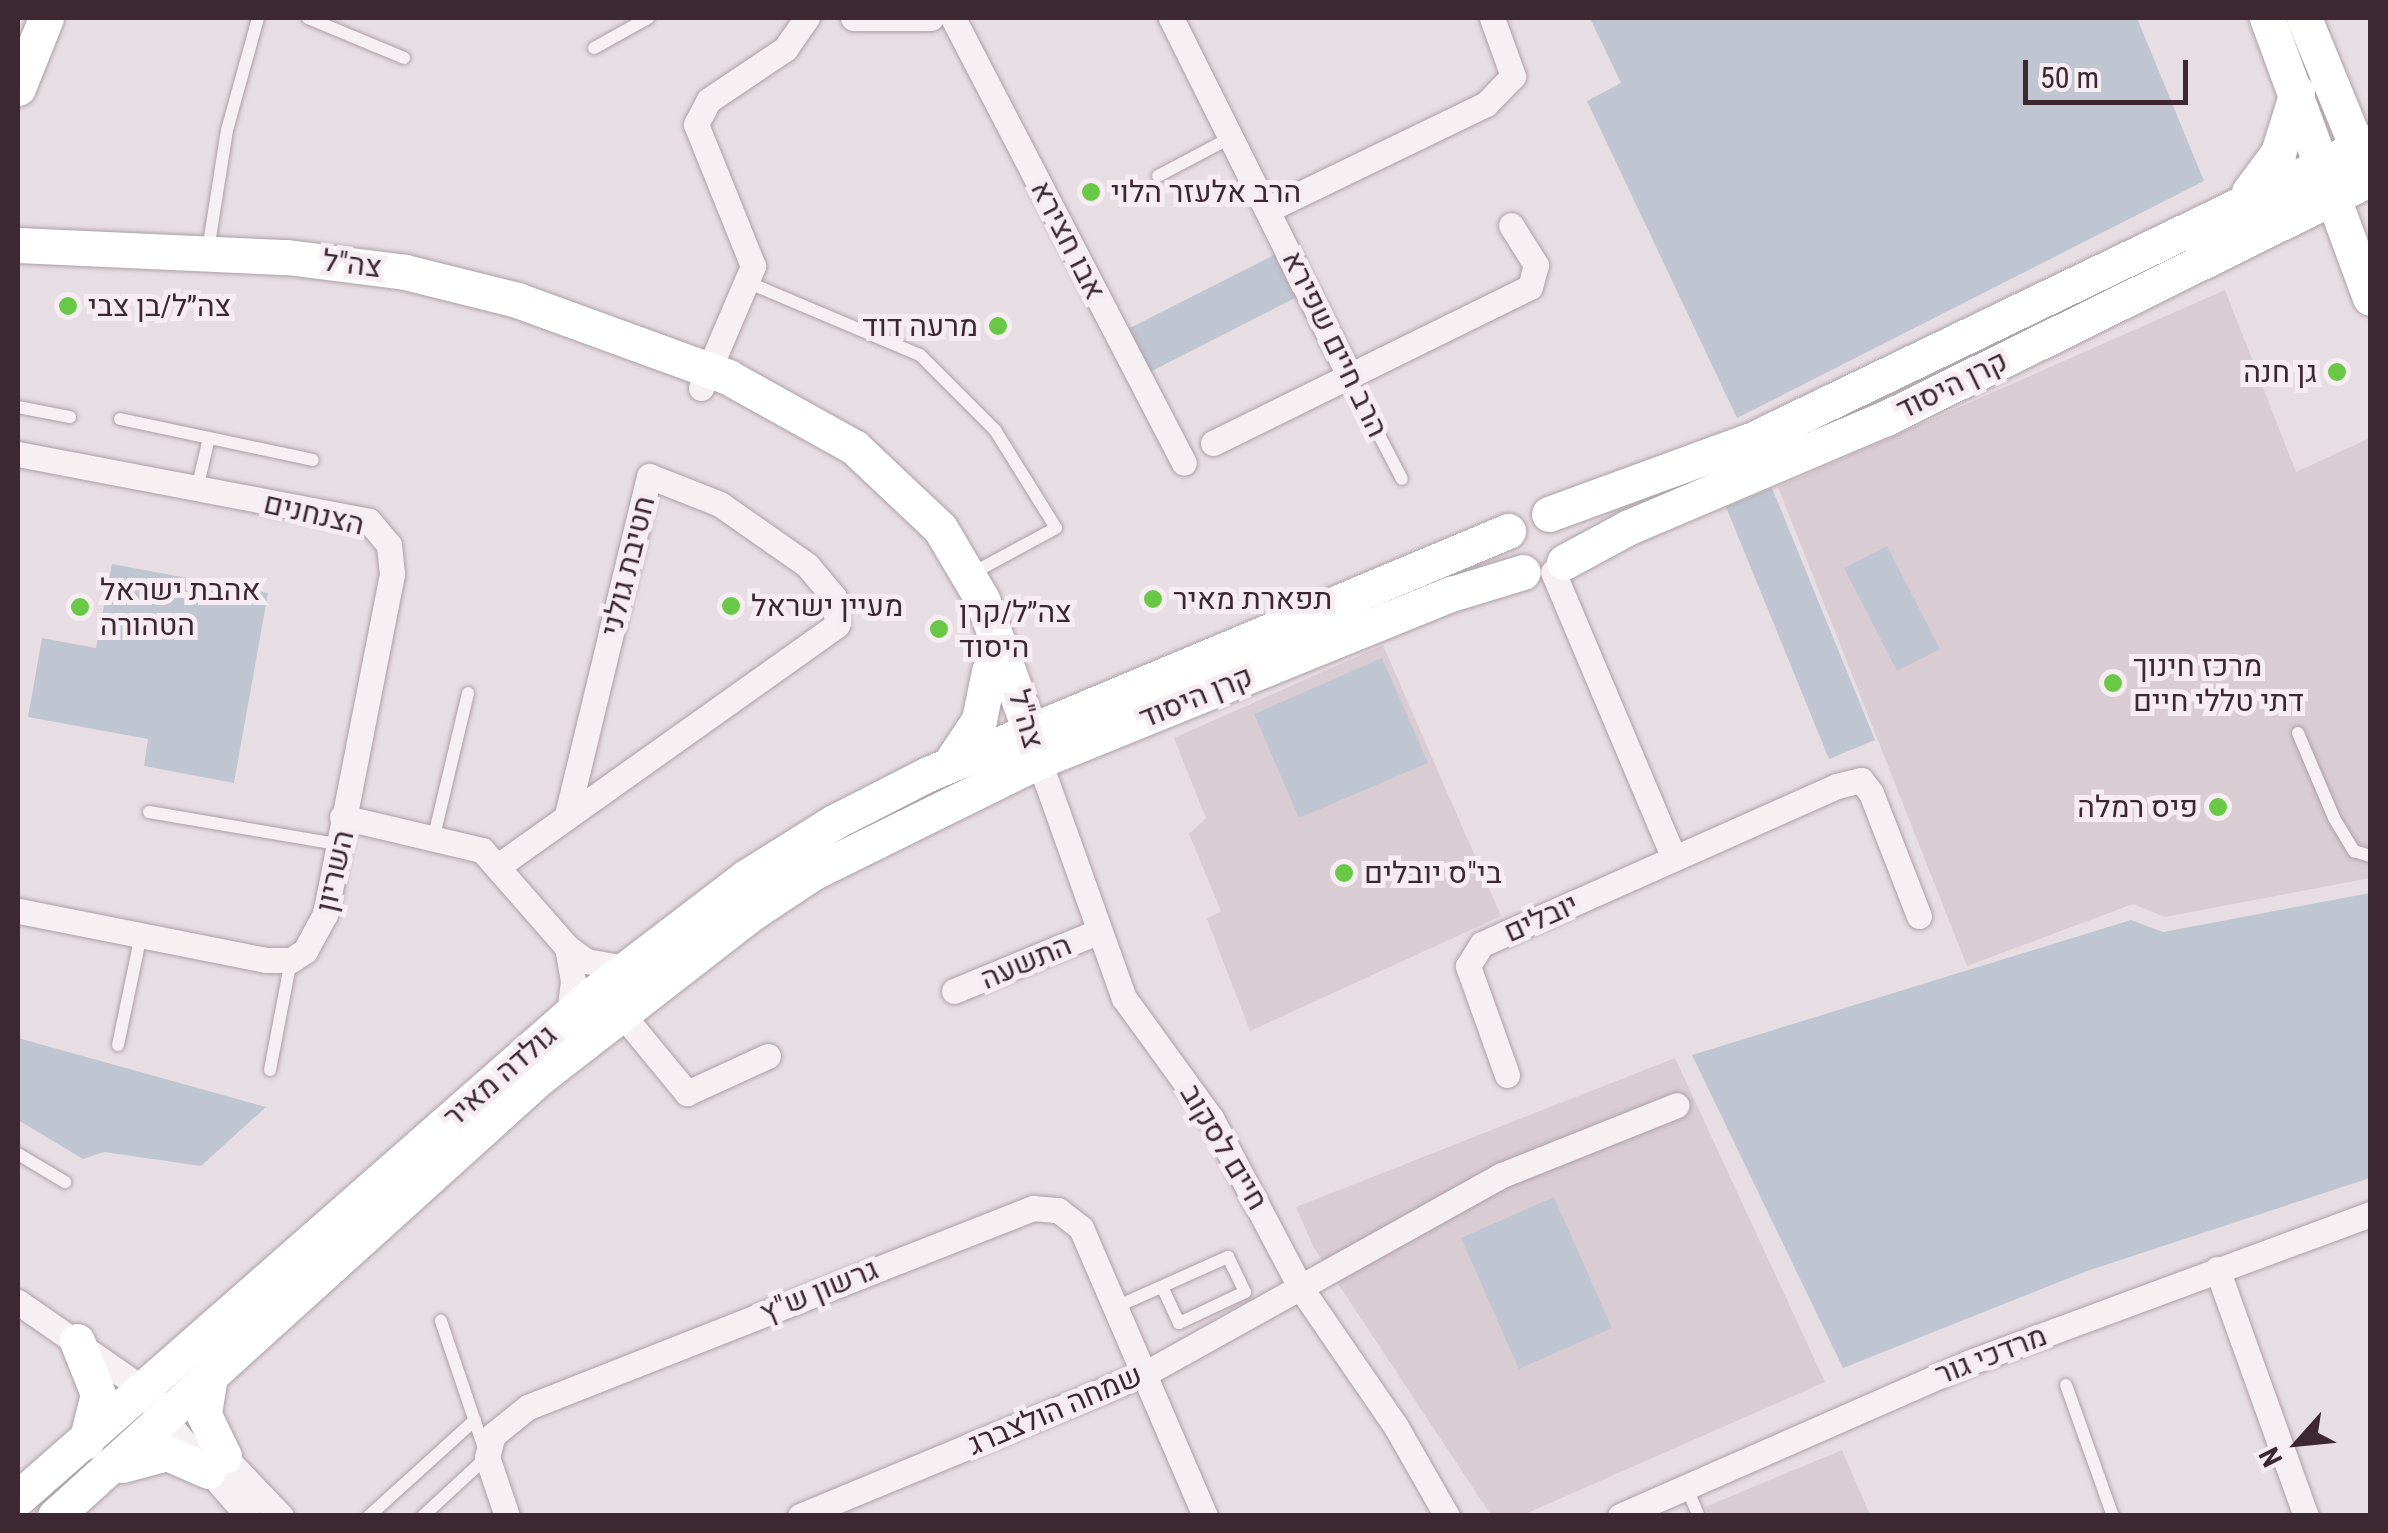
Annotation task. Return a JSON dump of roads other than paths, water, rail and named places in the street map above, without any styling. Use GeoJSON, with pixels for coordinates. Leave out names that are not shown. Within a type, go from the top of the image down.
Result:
{"type":"FeatureCollection","features":[{"type":"Feature","properties":{"kind":"main road"},"geometry":{"type":"LineString","coordinates":[[18,26],[21,18]]}},
{"type":"Feature","properties":{"kind":"main road"},"geometry":{"type":"LineString","coordinates":[[18,88],[46,18]]}},
{"type":"Feature","properties":{"kind":"main road"},"geometry":{"type":"LineString","coordinates":[[2267,18],[2370,298]]}},
{"type":"Feature","properties":{"kind":"main road"},"geometry":{"type":"LineString","coordinates":[[2304,18],[2368,153],[2328,178]]}},
{"type":"Feature","properties":{"kind":"main road"},"geometry":{"type":"LineString","coordinates":[[2240,201],[2278,153],[2297,92]]}},
{"type":"Feature","properties":{"kind":"main road","name":"קרן היסוד"},"geometry":{"type":"LineString","coordinates":[[1549,514],[1748,441],[2240,201],[2328,178]]}},
{"type":"Feature","properties":{"kind":"main road","name":"קרן היסוד"},"geometry":{"type":"LineString","coordinates":[[1029,741],[1546,568],[1628,527],[1886,418],[2253,236],[2328,178]]}},
{"type":"Feature","properties":{"kind":"main road"},"geometry":{"type":"LineString","coordinates":[[2253,236],[2312,228],[2357,259]]}},
{"type":"Feature","properties":{"kind":"main road","name":"צה\"ל"},"geometry":{"type":"LineString","coordinates":[[18,246],[208,252],[356,263],[423,276],[516,300],[818,424],[888,472],[940,528],[969,575],[1029,741]]}},
{"type":"Feature","properties":{"kind":"main road","name":"צה\"ל"},"geometry":{"type":"LineString","coordinates":[[18,266],[353,284],[511,320],[705,379],[874,488],[924,540],[1029,741]]}},
{"type":"Feature","properties":{"kind":"main road"},"geometry":{"type":"LineString","coordinates":[[1525,514],[1549,514],[1569,538],[1546,568],[1508,554],[1508,532],[1525,514]]}},
{"type":"Feature","properties":{"kind":"main road","name":"קרן היסוד"},"geometry":{"type":"LineString","coordinates":[[1029,741],[1508,532]]}},
{"type":"Feature","properties":{"kind":"main road"},"geometry":{"type":"LineString","coordinates":[[948,765],[978,720],[990,671]]}},
{"type":"Feature","properties":{"kind":"main road","name":"גולדה מאיר"},"geometry":{"type":"LineString","coordinates":[[18,1498],[625,968],[834,822],[948,765],[1029,741]]}},
{"type":"Feature","properties":{"kind":"main road","name":"גולדה מאיר"},"geometry":{"type":"LineString","coordinates":[[54,1516],[209,1382],[538,1079],[814,872],[1029,741]]}},
{"type":"Feature","properties":{"kind":"main road"},"geometry":{"type":"LineString","coordinates":[[77,1341],[98,1394],[86,1442]]}},
{"type":"Feature","properties":{"kind":"main road"},"geometry":{"type":"LineString","coordinates":[[104,1475],[166,1453],[216,1464],[204,1415],[209,1382]]}},
{"type":"Feature","properties":{"kind":"street"},"geometry":{"type":"LineString","coordinates":[[705,379],[753,266],[696,124],[708,100],[785,50],[806,18]]}},
{"type":"Feature","properties":{"kind":"street"},"geometry":{"type":"LineString","coordinates":[[853,18],[931,18]]}},
{"type":"Feature","properties":{"kind":"street","name":"אבו חצירא"},"geometry":{"type":"LineString","coordinates":[[953,18],[1184,463]]}},
{"type":"Feature","properties":{"kind":"street","name":"הרב חיים שפירא"},"geometry":{"type":"LineString","coordinates":[[1171,18],[1348,374]]}},
{"type":"Feature","properties":{"kind":"street"},"geometry":{"type":"LineString","coordinates":[[1269,209],[1486,104],[1513,76],[1492,18]]}},
{"type":"Feature","properties":{"kind":"street"},"geometry":{"type":"LineString","coordinates":[[1213,444],[1530,286],[1536,266],[1511,225]]}},
{"type":"Feature","properties":{"kind":"street","name":"הצנחנים"},"geometry":{"type":"LineString","coordinates":[[18,454],[369,522],[389,545],[392,574],[342,817]]}},
{"type":"Feature","properties":{"kind":"street","name":"חטיבת גולני"},"geometry":{"type":"LineString","coordinates":[[498,866],[838,625],[834,597],[776,541],[720,504],[649,476],[567,814]]}},
{"type":"Feature","properties":{"kind":"street"},"geometry":{"type":"LineString","coordinates":[[1546,568],[1674,858]]}},
{"type":"Feature","properties":{"kind":"street","name":"חיים לסקוב"},"geometry":{"type":"LineString","coordinates":[[1029,741],[1124,998],[1211,1118],[1300,1287],[1396,1426],[1447,1516]]}},
{"type":"Feature","properties":{"kind":"street","name":"יובלים"},"geometry":{"type":"LineString","coordinates":[[1507,1075],[1468,966],[1482,944],[1860,780],[1919,916]]}},
{"type":"Feature","properties":{"kind":"street","name":"השריון"},"geometry":{"type":"LineString","coordinates":[[290,960],[318,937],[342,817],[482,850],[567,947],[586,961],[625,968]]}},
{"type":"Feature","properties":{"kind":"street"},"geometry":{"type":"LineString","coordinates":[[18,911],[290,960]]}},
{"type":"Feature","properties":{"kind":"street","name":"התשעה"},"geometry":{"type":"LineString","coordinates":[[954,991],[1097,932]]}},
{"type":"Feature","properties":{"kind":"street"},"geometry":{"type":"LineString","coordinates":[[567,947],[574,982],[568,1016]]}},
{"type":"Feature","properties":{"kind":"street"},"geometry":{"type":"LineString","coordinates":[[622,1013],[687,1093],[768,1056]]}},
{"type":"Feature","properties":{"kind":"street","name":"שמחה הולצברג"},"geometry":{"type":"LineString","coordinates":[[813,1513],[1146,1373],[1502,1174],[1677,1104]]}},
{"type":"Feature","properties":{"kind":"street","name":"גרשון ש\"ץ"},"geometry":{"type":"LineString","coordinates":[[488,1457],[493,1435],[528,1407],[1033,1208],[1071,1216],[1146,1373],[1205,1516]]}},
{"type":"Feature","properties":{"kind":"street","name":"מרדכי גור"},"geometry":{"type":"LineString","coordinates":[[1620,1516],[1968,1363],[2370,1214]]}},
{"type":"Feature","properties":{"kind":"street"},"geometry":{"type":"LineString","coordinates":[[2217,1269],[2306,1516]]}},
{"type":"Feature","properties":{"kind":"street"},"geometry":{"type":"LineString","coordinates":[[18,1302],[142,1389],[216,1464],[281,1516]]}},
{"type":"Feature","properties":{"kind":"street"},"geometry":{"type":"LineString","coordinates":[[488,1457],[507,1516]]}},
{"type":"Feature","properties":{"kind":"street"},"geometry":{"type":"LineString","coordinates":[[216,1464],[248,1516]]}},
{"type":"Feature","properties":{"kind":"lane"},"geometry":{"type":"LineString","coordinates":[[208,252],[227,130],[258,18]]}},
{"type":"Feature","properties":{"kind":"lane"},"geometry":{"type":"LineString","coordinates":[[308,18],[404,58]]}},
{"type":"Feature","properties":{"kind":"lane"},"geometry":{"type":"LineString","coordinates":[[594,48],[648,18]]}},
{"type":"Feature","properties":{"kind":"lane"},"geometry":{"type":"LineString","coordinates":[[1158,176],[1232,137]]}},
{"type":"Feature","properties":{"kind":"lane"},"geometry":{"type":"LineString","coordinates":[[747,282],[920,355],[995,430],[1056,528],[969,575]]}},
{"type":"Feature","properties":{"kind":"lane","name":"הרב חיים שפירא"},"geometry":{"type":"LineString","coordinates":[[1348,374],[1402,479]]}},
{"type":"Feature","properties":{"kind":"lane"},"geometry":{"type":"LineString","coordinates":[[18,407],[70,417]]}},
{"type":"Feature","properties":{"kind":"lane"},"geometry":{"type":"LineString","coordinates":[[120,418],[313,460]]}},
{"type":"Feature","properties":{"kind":"lane"},"geometry":{"type":"LineString","coordinates":[[196,489],[209,438]]}},
{"type":"Feature","properties":{"kind":"lane"},"geometry":{"type":"LineString","coordinates":[[434,836],[468,693]]}},
{"type":"Feature","properties":{"kind":"lane"},"geometry":{"type":"LineString","coordinates":[[2298,733],[2346,839],[2370,856]]}},
{"type":"Feature","properties":{"kind":"lane"},"geometry":{"type":"LineString","coordinates":[[149,812],[338,844]]}},
{"type":"Feature","properties":{"kind":"lane"},"geometry":{"type":"LineString","coordinates":[[118,1044],[141,935]]}},
{"type":"Feature","properties":{"kind":"lane"},"geometry":{"type":"LineString","coordinates":[[270,1070],[290,960]]}},
{"type":"Feature","properties":{"kind":"lane"},"geometry":{"type":"LineString","coordinates":[[18,1154],[65,1182]]}},
{"type":"Feature","properties":{"kind":"lane"},"geometry":{"type":"LineString","coordinates":[[1116,1307],[1228,1256],[1245,1292],[1179,1323],[1162,1287]]}},
{"type":"Feature","properties":{"kind":"lane"},"geometry":{"type":"LineString","coordinates":[[423,1516],[488,1457],[441,1321]]}},
{"type":"Feature","properties":{"kind":"lane"},"geometry":{"type":"LineString","coordinates":[[2066,1385],[2113,1516]]}},
{"type":"Feature","properties":{"kind":"lane"},"geometry":{"type":"LineString","coordinates":[[369,1516],[475,1420]]}},
{"type":"Feature","properties":{"kind":"lane"},"geometry":{"type":"LineString","coordinates":[[1686,1486],[1699,1516]]}},
{"type":"Feature","properties":{"kind":"place","name":"הרב אלעזר הלוי"},"geometry":{"type":"Point","coordinates":[1091,192]}},
{"type":"Feature","properties":{"kind":"place","name":"צה״ל/בן צבי"},"geometry":{"type":"Point","coordinates":[68,306]}},
{"type":"Feature","properties":{"kind":"place","name":"מרעה דוד"},"geometry":{"type":"Point","coordinates":[998,326]}},
{"type":"Feature","properties":{"kind":"place","name":"גן חנה"},"geometry":{"type":"Point","coordinates":[2337,372]}},
{"type":"Feature","properties":{"kind":"place","name":"תפארת מאיר"},"geometry":{"type":"Point","coordinates":[1153,599]}},
{"type":"Feature","properties":{"kind":"place","name":"מעיין ישראל"},"geometry":{"type":"Point","coordinates":[731,606]}},
{"type":"Feature","properties":{"kind":"place","name":"אהבת ישראל הטהורה"},"geometry":{"type":"Point","coordinates":[80,607]}},
{"type":"Feature","properties":{"kind":"place","name":"צה״ל/קרן היסוד"},"geometry":{"type":"Point","coordinates":[939,629]}},
{"type":"Feature","properties":{"kind":"place","name":"מרכז חינוך דתי טללי חיים"},"geometry":{"type":"Point","coordinates":[2113,683]}},
{"type":"Feature","properties":{"kind":"place","name":"פיס רמלה"},"geometry":{"type":"Point","coordinates":[2218,807]}},
{"type":"Feature","properties":{"kind":"place","name":"בי\"ס יובלים"},"geometry":{"type":"Point","coordinates":[1344,873]}}]}
